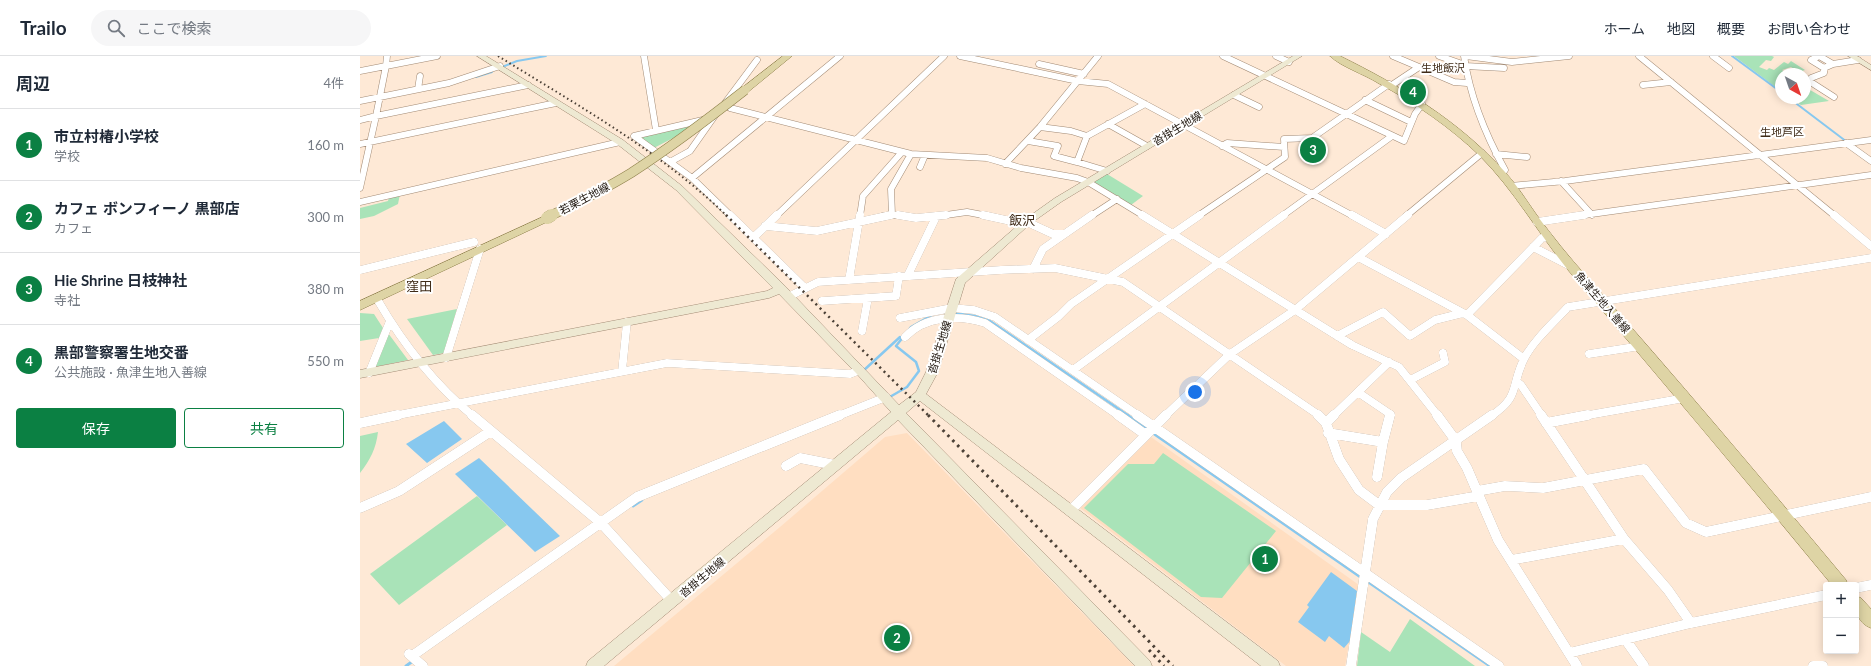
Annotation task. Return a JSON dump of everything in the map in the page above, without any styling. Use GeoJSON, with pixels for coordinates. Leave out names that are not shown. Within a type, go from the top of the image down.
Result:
{"type":"FeatureCollection","features":[{"type":"Feature","properties":{"kind":"main road","name":"若栗生地線"},"geometry":{"type":"LineString","coordinates":[[360,306],[477,245],[547,218],[599,191],[640,167],[673,145],[788,56]]}},
{"type":"Feature","properties":{"kind":"main road","name":"魚津生地入善線"},"geometry":{"type":"LineString","coordinates":[[1334,56],[1390,84],[1422,104],[1448,123],[1482,152],[1502,174],[1548,237],[1573,267],[1604,300],[1839,582]]}},
{"type":"Feature","properties":{"kind":"main road"},"geometry":{"type":"LineString","coordinates":[[1859,607],[1871,621]]}},
{"type":"Feature","properties":{"kind":"street"},"geometry":{"type":"LineString","coordinates":[[360,188],[376,116],[387,56]]}},
{"type":"Feature","properties":{"kind":"street"},"geometry":{"type":"LineString","coordinates":[[360,71],[437,56]]}},
{"type":"Feature","properties":{"kind":"street"},"geometry":{"type":"LineString","coordinates":[[481,56],[500,66],[556,103],[620,142],[679,188],[860,370],[898,412],[1145,666]]}},
{"type":"Feature","properties":{"kind":"street"},"geometry":{"type":"LineString","coordinates":[[644,56],[656,130]]}},
{"type":"Feature","properties":{"kind":"street"},"geometry":{"type":"LineString","coordinates":[[692,178],[840,56]]}},
{"type":"Feature","properties":{"kind":"street"},"geometry":{"type":"LineString","coordinates":[[754,237],[944,56]]}},
{"type":"Feature","properties":{"kind":"street"},"geometry":{"type":"LineString","coordinates":[[960,56],[1078,81],[1108,84],[1386,234]]}},
{"type":"Feature","properties":{"kind":"street"},"geometry":{"type":"LineString","coordinates":[[1005,164],[1028,141],[1098,56]]}},
{"type":"Feature","properties":{"kind":"street"},"geometry":{"type":"LineString","coordinates":[[1223,56],[1404,141],[1411,122],[1422,104]]}},
{"type":"Feature","properties":{"kind":"street"},"geometry":{"type":"LineString","coordinates":[[1276,56],[1289,62]]}},
{"type":"Feature","properties":{"kind":"street","name":"沓掛生地線"},"geometry":{"type":"LineString","coordinates":[[593,666],[920,395],[932,372],[960,281],[969,271],[1026,223],[1058,200],[1298,56]]}},
{"type":"Feature","properties":{"kind":"street"},"geometry":{"type":"LineString","coordinates":[[1393,56],[1454,82],[1467,83]]}},
{"type":"Feature","properties":{"kind":"street"},"geometry":{"type":"LineString","coordinates":[[1439,56],[1465,65],[1504,68]]}},
{"type":"Feature","properties":{"kind":"street"},"geometry":{"type":"LineString","coordinates":[[1502,174],[1505,170],[1477,113],[1467,83],[1465,56],[1512,62],[1569,56]]}},
{"type":"Feature","properties":{"kind":"street"},"geometry":{"type":"LineString","coordinates":[[1639,56],[1871,246]]}},
{"type":"Feature","properties":{"kind":"street"},"geometry":{"type":"LineString","coordinates":[[1713,56],[1729,68]]}},
{"type":"Feature","properties":{"kind":"street"},"geometry":{"type":"LineString","coordinates":[[1824,68],[1811,60],[1819,56],[1833,64]]}},
{"type":"Feature","properties":{"kind":"street"},"geometry":{"type":"LineString","coordinates":[[1824,68],[1855,58],[1871,68]]}},
{"type":"Feature","properties":{"kind":"street"},"geometry":{"type":"LineString","coordinates":[[670,162],[690,151],[757,60]]}},
{"type":"Feature","properties":{"kind":"street"},"geometry":{"type":"LineString","coordinates":[[1039,64],[1084,74]]}},
{"type":"Feature","properties":{"kind":"street"},"geometry":{"type":"LineString","coordinates":[[360,101],[464,80],[500,66]]}},
{"type":"Feature","properties":{"kind":"street"},"geometry":{"type":"LineString","coordinates":[[1028,340],[1059,316],[1071,304],[1106,279],[1285,157],[1284,139],[1312,138],[1365,100],[1419,67]]}},
{"type":"Feature","properties":{"kind":"street"},"geometry":{"type":"LineString","coordinates":[[1824,68],[1824,73],[1811,78],[1809,81],[1834,97]]}},
{"type":"Feature","properties":{"kind":"street"},"geometry":{"type":"LineString","coordinates":[[418,89],[420,76]]}},
{"type":"Feature","properties":{"kind":"street"},"geometry":{"type":"LineString","coordinates":[[1643,85],[1671,82]]}},
{"type":"Feature","properties":{"kind":"street"},"geometry":{"type":"LineString","coordinates":[[360,120],[528,85]]}},
{"type":"Feature","properties":{"kind":"street"},"geometry":{"type":"LineString","coordinates":[[1234,95],[1259,107]]}},
{"type":"Feature","properties":{"kind":"street"},"geometry":{"type":"LineString","coordinates":[[1365,100],[1411,122]]}},
{"type":"Feature","properties":{"kind":"street"},"geometry":{"type":"LineString","coordinates":[[360,144],[556,103]]}},
{"type":"Feature","properties":{"kind":"street"},"geometry":{"type":"LineString","coordinates":[[1077,162],[1087,136],[1145,104]]}},
{"type":"Feature","properties":{"kind":"street"},"geometry":{"type":"LineString","coordinates":[[730,108],[911,154],[987,158],[1005,164],[1088,182],[1352,345],[1398,367],[1410,380],[1456,441],[1456,450],[1478,493],[1498,540],[1577,666]]}},
{"type":"Feature","properties":{"kind":"street"},"geometry":{"type":"LineString","coordinates":[[714,118],[634,136],[692,178],[805,288]]}},
{"type":"Feature","properties":{"kind":"street"},"geometry":{"type":"LineString","coordinates":[[1108,124],[1147,146]]}},
{"type":"Feature","properties":{"kind":"street"},"geometry":{"type":"LineString","coordinates":[[1040,127],[1056,131],[1079,131],[1087,136]]}},
{"type":"Feature","properties":{"kind":"street"},"geometry":{"type":"LineString","coordinates":[[1073,370],[1392,136]]}},
{"type":"Feature","properties":{"kind":"street"},"geometry":{"type":"LineString","coordinates":[[1510,186],[1561,181],[1871,140]]}},
{"type":"Feature","properties":{"kind":"street"},"geometry":{"type":"LineString","coordinates":[[1028,141],[1058,146],[1054,156],[1107,171]]}},
{"type":"Feature","properties":{"kind":"street"},"geometry":{"type":"LineString","coordinates":[[360,202],[620,142]]}},
{"type":"Feature","properties":{"kind":"street"},"geometry":{"type":"LineString","coordinates":[[1222,146],[1227,143],[1284,147]]}},
{"type":"Feature","properties":{"kind":"street"},"geometry":{"type":"LineString","coordinates":[[1846,143],[1871,161]]}},
{"type":"Feature","properties":{"kind":"street"},"geometry":{"type":"LineString","coordinates":[[849,280],[862,196],[902,152]]}},
{"type":"Feature","properties":{"kind":"street"},"geometry":{"type":"LineString","coordinates":[[1070,511],[1230,354],[1295,310],[1482,152]]}},
{"type":"Feature","properties":{"kind":"street"},"geometry":{"type":"LineString","coordinates":[[892,215],[890,190],[911,154]]}},
{"type":"Feature","properties":{"kind":"street"},"geometry":{"type":"LineString","coordinates":[[1496,154],[1527,157]]}},
{"type":"Feature","properties":{"kind":"street"},"geometry":{"type":"LineString","coordinates":[[920,167],[925,155]]}},
{"type":"Feature","properties":{"kind":"street"},"geometry":{"type":"LineString","coordinates":[[1537,222],[1871,175]]}},
{"type":"Feature","properties":{"kind":"street"},"geometry":{"type":"LineString","coordinates":[[1561,181],[1592,215]]}},
{"type":"Feature","properties":{"kind":"street"},"geometry":{"type":"LineString","coordinates":[[1033,269],[1043,249],[1117,199]]}},
{"type":"Feature","properties":{"kind":"street"},"geometry":{"type":"LineString","coordinates":[[765,226],[817,231],[858,221],[892,215],[936,217],[967,212],[1026,223],[1053,234],[1064,234]]}},
{"type":"Feature","properties":{"kind":"street"},"geometry":{"type":"LineString","coordinates":[[908,275],[936,217]]}},
{"type":"Feature","properties":{"kind":"street"},"geometry":{"type":"LineString","coordinates":[[1337,336],[1382,312],[1410,336],[1435,320],[1465,314],[1542,238],[1548,237]]}},
{"type":"Feature","properties":{"kind":"street"},"geometry":{"type":"LineString","coordinates":[[360,270],[477,245],[446,358]]}},
{"type":"Feature","properties":{"kind":"street"},"geometry":{"type":"LineString","coordinates":[[1533,248],[1573,267]]}},
{"type":"Feature","properties":{"kind":"street"},"geometry":{"type":"LineString","coordinates":[[1358,257],[1465,314],[1524,359]]}},
{"type":"Feature","properties":{"kind":"street"},"geometry":{"type":"LineString","coordinates":[[1351,666],[1373,519],[1379,505],[1387,492],[1401,478],[1503,408],[1512,397],[1524,359],[1547,329],[1568,306],[1871,258]]}},
{"type":"Feature","properties":{"kind":"street"},"geometry":{"type":"LineString","coordinates":[[365,373],[769,294],[784,293],[805,288],[818,282],[969,271],[1055,268],[1123,282],[1322,418],[1326,424],[1328,433],[1339,459],[1359,490],[1379,505],[1428,505],[1506,486],[1543,488],[1644,469],[1648,472],[1686,523],[1706,532],[1783,514],[1871,497]]}},
{"type":"Feature","properties":{"kind":"street"},"geometry":{"type":"LineString","coordinates":[[822,301],[896,296],[899,276]]}},
{"type":"Feature","properties":{"kind":"street"},"geometry":{"type":"LineString","coordinates":[[377,298],[390,321],[421,362],[458,404],[601,523],[672,601]]}},
{"type":"Feature","properties":{"kind":"street"},"geometry":{"type":"LineString","coordinates":[[862,331],[868,298]]}},
{"type":"Feature","properties":{"kind":"street"},"geometry":{"type":"LineString","coordinates":[[900,318],[923,315],[982,312],[995,317],[1499,666]]}},
{"type":"Feature","properties":{"kind":"street"},"geometry":{"type":"LineString","coordinates":[[905,337],[910,330],[920,324],[949,314],[981,321],[989,325],[1146,435]]}},
{"type":"Feature","properties":{"kind":"street"},"geometry":{"type":"LineString","coordinates":[[365,373],[390,321]]}},
{"type":"Feature","properties":{"kind":"street"},"geometry":{"type":"LineString","coordinates":[[622,371],[627,322]]}},
{"type":"Feature","properties":{"kind":"street"},"geometry":{"type":"LineString","coordinates":[[1589,354],[1642,346]]}},
{"type":"Feature","properties":{"kind":"street"},"geometry":{"type":"LineString","coordinates":[[1410,380],[1445,362],[1443,353]]}},
{"type":"Feature","properties":{"kind":"street"},"geometry":{"type":"LineString","coordinates":[[1326,424],[1389,362]]}},
{"type":"Feature","properties":{"kind":"street"},"geometry":{"type":"LineString","coordinates":[[360,423],[667,363],[850,374],[860,370]]}},
{"type":"Feature","properties":{"kind":"street"},"geometry":{"type":"LineString","coordinates":[[1517,382],[1521,385],[1624,539],[1668,590],[1691,623]]}},
{"type":"Feature","properties":{"kind":"street"},"geometry":{"type":"LineString","coordinates":[[1359,393],[1390,414],[1377,477]]}},
{"type":"Feature","properties":{"kind":"street"},"geometry":{"type":"LineString","coordinates":[[920,395],[1273,666]]}},
{"type":"Feature","properties":{"kind":"street"},"geometry":{"type":"LineString","coordinates":[[416,661],[637,497],[886,397]]}},
{"type":"Feature","properties":{"kind":"street"},"geometry":{"type":"LineString","coordinates":[[1546,423],[1685,398]]}},
{"type":"Feature","properties":{"kind":"street"},"geometry":{"type":"LineString","coordinates":[[360,508],[399,491],[491,431]]}},
{"type":"Feature","properties":{"kind":"street"},"geometry":{"type":"LineString","coordinates":[[1328,433],[1383,442]]}},
{"type":"Feature","properties":{"kind":"street"},"geometry":{"type":"LineString","coordinates":[[786,466],[800,458],[835,465]]}},
{"type":"Feature","properties":{"kind":"street"},"geometry":{"type":"LineString","coordinates":[[1511,560],[1624,539]]}},
{"type":"Feature","properties":{"kind":"street"},"geometry":{"type":"LineString","coordinates":[[1859,587],[1871,585]]}},
{"type":"Feature","properties":{"kind":"street"},"geometry":{"type":"LineString","coordinates":[[1569,653],[1691,623],[1823,596]]}},
{"type":"Feature","properties":{"kind":"street"},"geometry":{"type":"LineString","coordinates":[[1625,639],[1644,666]]}},
{"type":"Feature","properties":{"kind":"street"},"geometry":{"type":"LineString","coordinates":[[1813,666],[1823,666]]}},
{"type":"Feature","properties":{"kind":"shaded area"},"geometry":{"type":"Polygon","coordinates":[[[907,433],[1134,666],[614,666],[885,437],[907,433]]]}},
{"type":"Feature","properties":{"kind":"shaded area"},"geometry":{"type":"Polygon","coordinates":[[[1151,437],[1359,585],[1345,666],[1286,666],[1080,508],[1151,437]]]}},
{"type":"Feature","properties":{"kind":"green space"},"geometry":{"type":"Polygon","coordinates":[[[1734,56],[1774,57],[1771,61],[1766,60],[1759,67],[1767,70],[1769,68],[1775,69],[1775,87],[1734,56]]]}},
{"type":"Feature","properties":{"kind":"green space"},"geometry":{"type":"Polygon","coordinates":[[[1791,61],[1802,68],[1776,68],[1784,62],[1788,64],[1791,61]]]}},
{"type":"Feature","properties":{"kind":"green space"},"geometry":{"type":"Polygon","coordinates":[[[1811,90],[1829,101],[1811,104],[1811,90]]]}},
{"type":"Feature","properties":{"kind":"green space"},"geometry":{"type":"Polygon","coordinates":[[[693,124],[675,137],[652,149],[639,139],[643,135],[693,124]]]}},
{"type":"Feature","properties":{"kind":"green space"},"geometry":{"type":"Polygon","coordinates":[[[1107,174],[1143,196],[1131,205],[1093,182],[1107,174]]]}},
{"type":"Feature","properties":{"kind":"green space"},"geometry":{"type":"Polygon","coordinates":[[[400,194],[398,204],[374,216],[360,219],[360,208],[388,201],[389,197],[400,194]]]}},
{"type":"Feature","properties":{"kind":"green space"},"geometry":{"type":"Polygon","coordinates":[[[457,309],[444,353],[433,355],[407,319],[457,309]]]}},
{"type":"Feature","properties":{"kind":"green space"},"geometry":{"type":"Polygon","coordinates":[[[360,313],[374,314],[383,328],[379,338],[360,341],[360,313]]]}},
{"type":"Feature","properties":{"kind":"green space"},"geometry":{"type":"Polygon","coordinates":[[[388,333],[408,360],[375,367],[388,333]]]}},
{"type":"Feature","properties":{"kind":"green space"},"geometry":{"type":"Polygon","coordinates":[[[378,432],[376,444],[372,454],[360,473],[360,436],[378,432]]]}},
{"type":"Feature","properties":{"kind":"green space"},"geometry":{"type":"Polygon","coordinates":[[[1163,453],[1276,531],[1222,598],[1201,597],[1084,508],[1128,464],[1154,464],[1163,453]]]}},
{"type":"Feature","properties":{"kind":"green space"},"geometry":{"type":"Polygon","coordinates":[[[477,496],[507,525],[399,605],[370,574],[477,496]]]}},
{"type":"Feature","properties":{"kind":"green space"},"geometry":{"type":"Polygon","coordinates":[[[1410,619],[1475,666],[1357,666],[1361,632],[1390,652],[1410,619]]]}},
{"type":"Feature","properties":{"kind":"water"},"geometry":{"type":"Polygon","coordinates":[[[444,421],[462,439],[427,463],[406,444],[444,421]]]}},
{"type":"Feature","properties":{"kind":"water"},"geometry":{"type":"Polygon","coordinates":[[[479,458],[560,536],[535,552],[455,474],[479,458]]]}},
{"type":"Feature","properties":{"kind":"water"},"geometry":{"type":"Polygon","coordinates":[[[1331,572],[1357,591],[1350,641],[1344,648],[1329,636],[1325,642],[1298,622],[1309,607],[1307,605],[1331,572]]]}},
{"type":"Feature","properties":{"kind":"building"},"geometry":{"type":"Polygon","coordinates":[[[1303,145],[1324,147],[1321,154],[1303,152],[1303,145]]]}},
{"type":"Feature","properties":{"kind":"waterway"},"geometry":{"type":"LineString","coordinates":[[502,67],[517,61],[546,56]]}},
{"type":"Feature","properties":{"kind":"waterway"},"geometry":{"type":"LineString","coordinates":[[1732,56],[1775,88]]}},
{"type":"Feature","properties":{"kind":"waterway"},"geometry":{"type":"LineString","coordinates":[[476,77],[492,72]]}},
{"type":"Feature","properties":{"kind":"waterway"},"geometry":{"type":"LineString","coordinates":[[1797,104],[1847,142]]}},
{"type":"Feature","properties":{"kind":"waterway"},"geometry":{"type":"LineString","coordinates":[[953,313],[975,316],[990,321],[1129,416]]}},
{"type":"Feature","properties":{"kind":"waterway"},"geometry":{"type":"LineString","coordinates":[[888,398],[907,387],[919,371],[916,362],[896,346],[911,327],[932,315]]}},
{"type":"Feature","properties":{"kind":"waterway"},"geometry":{"type":"LineString","coordinates":[[863,371],[900,337]]}},
{"type":"Feature","properties":{"kind":"waterway"},"geometry":{"type":"LineString","coordinates":[[1127,415],[1362,578]]}},
{"type":"Feature","properties":{"kind":"waterway"},"geometry":{"type":"LineString","coordinates":[[633,506],[642,500]]}},
{"type":"Feature","properties":{"kind":"waterway"},"geometry":{"type":"LineString","coordinates":[[1367,581],[1490,666]]}},
{"type":"Feature","properties":{"kind":"waterway"},"geometry":{"type":"LineString","coordinates":[[406,666],[413,661]]}},
{"type":"Feature","properties":{"kind":"railway"},"geometry":{"type":"LineString","coordinates":[[498,56],[588,111],[646,150],[674,170],[727,216]]}},
{"type":"Feature","properties":{"kind":"railway"},"geometry":{"type":"LineString","coordinates":[[726,215],[928,415]]}},
{"type":"Feature","properties":{"kind":"railway"},"geometry":{"type":"LineString","coordinates":[[928,415],[1173,666]]}},
{"type":"Feature","properties":{"kind":"railway"},"geometry":{"type":"LineString","coordinates":[[1149,650],[1164,666]]}},
{"type":"Feature","properties":{"kind":"place","name":"黒部警察署生地交番"},"geometry":{"type":"Point","coordinates":[1413,92]}},
{"type":"Feature","properties":{"kind":"place","name":"Hie Shrine 日枝神社"},"geometry":{"type":"Point","coordinates":[1313,150]}},
{"type":"Feature","properties":{"kind":"place","name":"市立村椿小学校"},"geometry":{"type":"Point","coordinates":[1265,559]}},
{"type":"Feature","properties":{"kind":"place","name":"カフェ ボンフィーノ 黒部店"},"geometry":{"type":"Point","coordinates":[897,638]}},
{"type":"Feature","properties":{"kind":"district","name":"生地飯沢"},"geometry":{"type":"Point","coordinates":[1443,67]}},
{"type":"Feature","properties":{"kind":"district","name":"生地芦区"},"geometry":{"type":"Point","coordinates":[1782,131]}},
{"type":"Feature","properties":{"kind":"district","name":"飯沢"},"geometry":{"type":"Point","coordinates":[1022,220]}},
{"type":"Feature","properties":{"kind":"district","name":"窪田"},"geometry":{"type":"Point","coordinates":[419,286]}}]}
